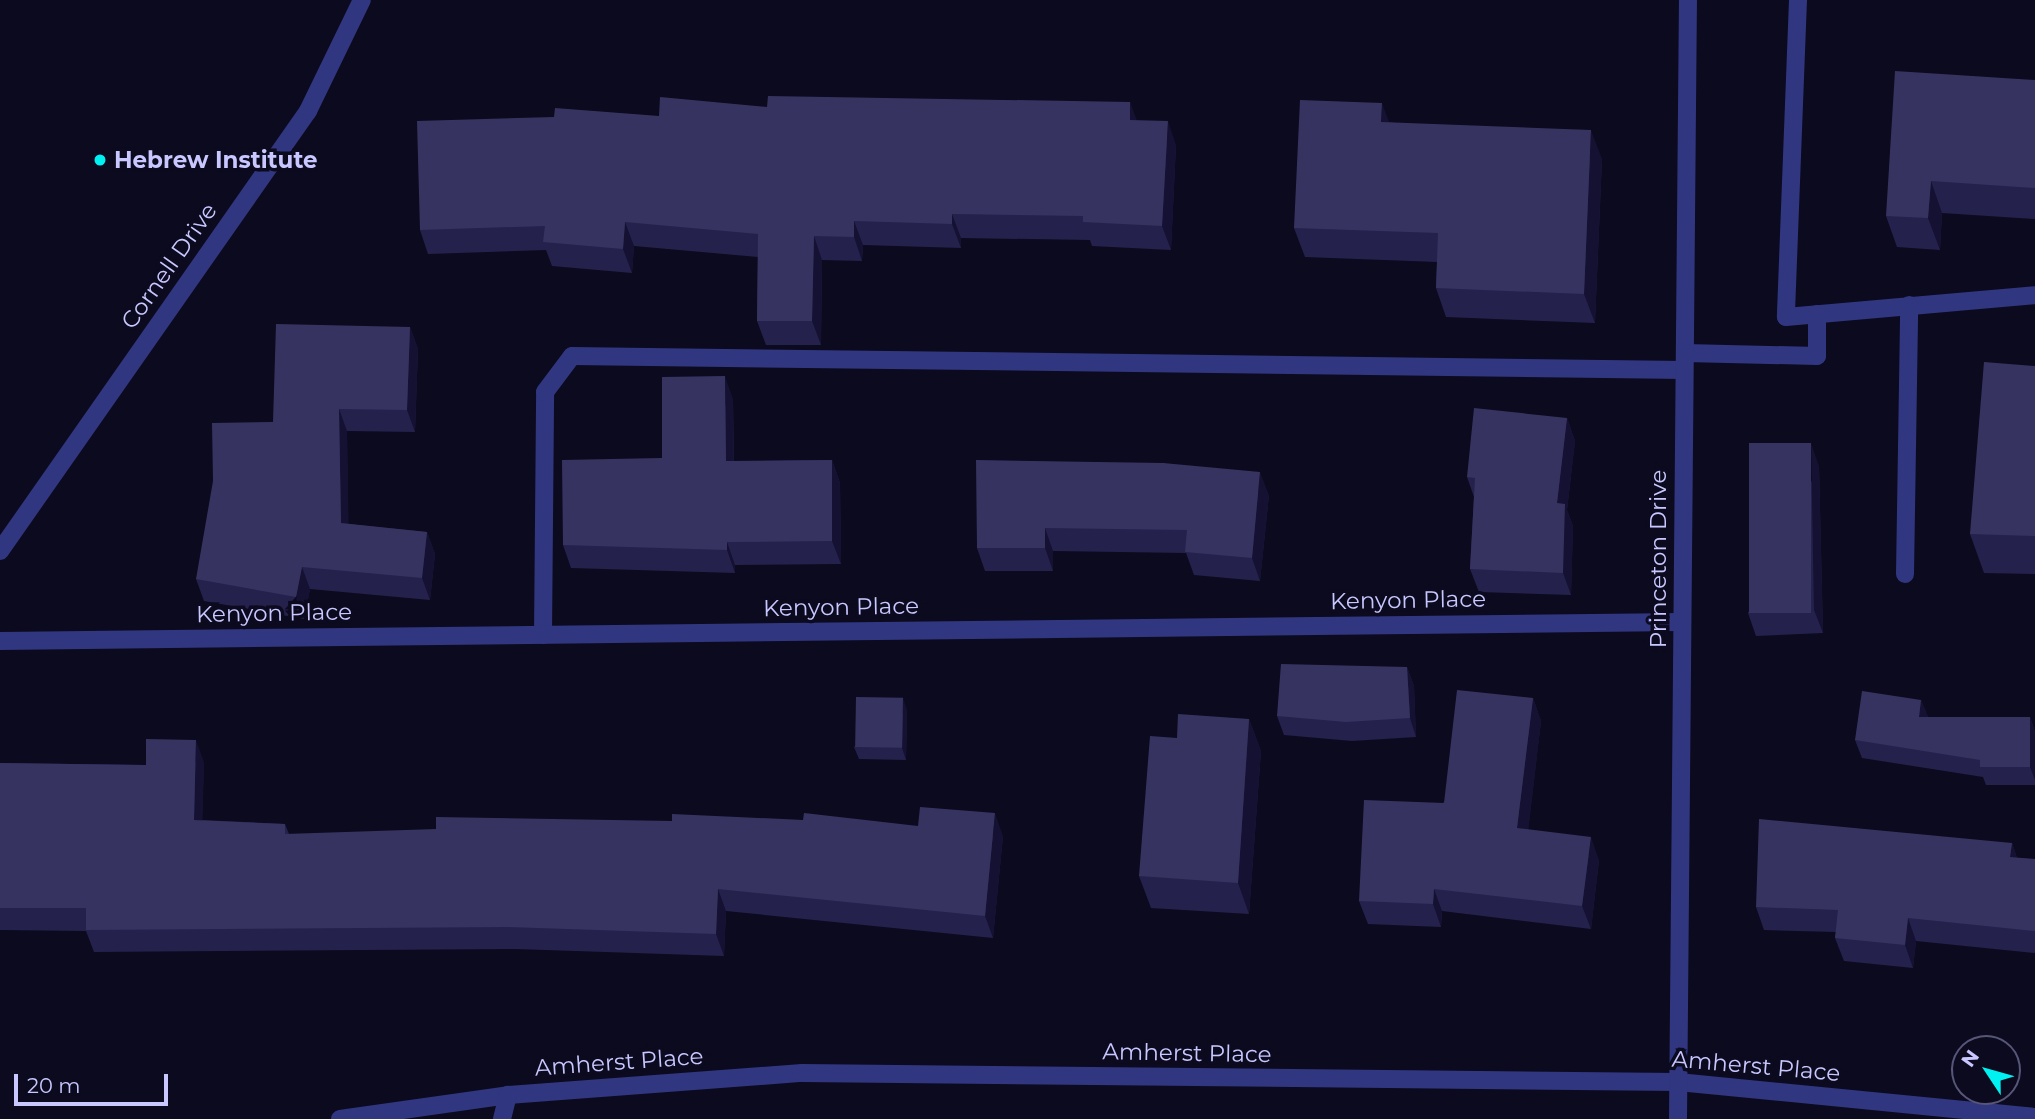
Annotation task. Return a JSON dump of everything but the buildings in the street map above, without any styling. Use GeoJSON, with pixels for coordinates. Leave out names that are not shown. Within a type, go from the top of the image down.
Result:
{"type":"FeatureCollection","features":[{"type":"Feature","properties":{"kind":"street","name":"Cornell Drive"},"geometry":{"type":"LineString","coordinates":[[0,551],[308,111],[362,0]]}},
{"type":"Feature","properties":{"kind":"street","name":"Princeton Drive"},"geometry":{"type":"LineString","coordinates":[[1678,1119],[1688,0]]}},
{"type":"Feature","properties":{"kind":"street"},"geometry":{"type":"LineString","coordinates":[[1798,0],[1786,317],[2035,295]]}},
{"type":"Feature","properties":{"kind":"street"},"geometry":{"type":"LineString","coordinates":[[1905,574],[1909,305]]}},
{"type":"Feature","properties":{"kind":"street"},"geometry":{"type":"LineString","coordinates":[[543,635],[545,391],[572,356],[1684,361],[1817,356],[1817,314]]}},
{"type":"Feature","properties":{"kind":"street","name":"Kenyon Place"},"geometry":{"type":"LineString","coordinates":[[0,641],[1682,622]]}},
{"type":"Feature","properties":{"kind":"street","name":"Amherst Place"},"geometry":{"type":"LineString","coordinates":[[340,1119],[508,1095],[802,1073],[1678,1082],[2035,1117]]}},
{"type":"Feature","properties":{"kind":"street"},"geometry":{"type":"LineString","coordinates":[[502,1119],[508,1095]]}},
{"type":"Feature","properties":{"kind":"place","name":"Hebrew Institute"},"geometry":{"type":"Point","coordinates":[100,160]}}]}
